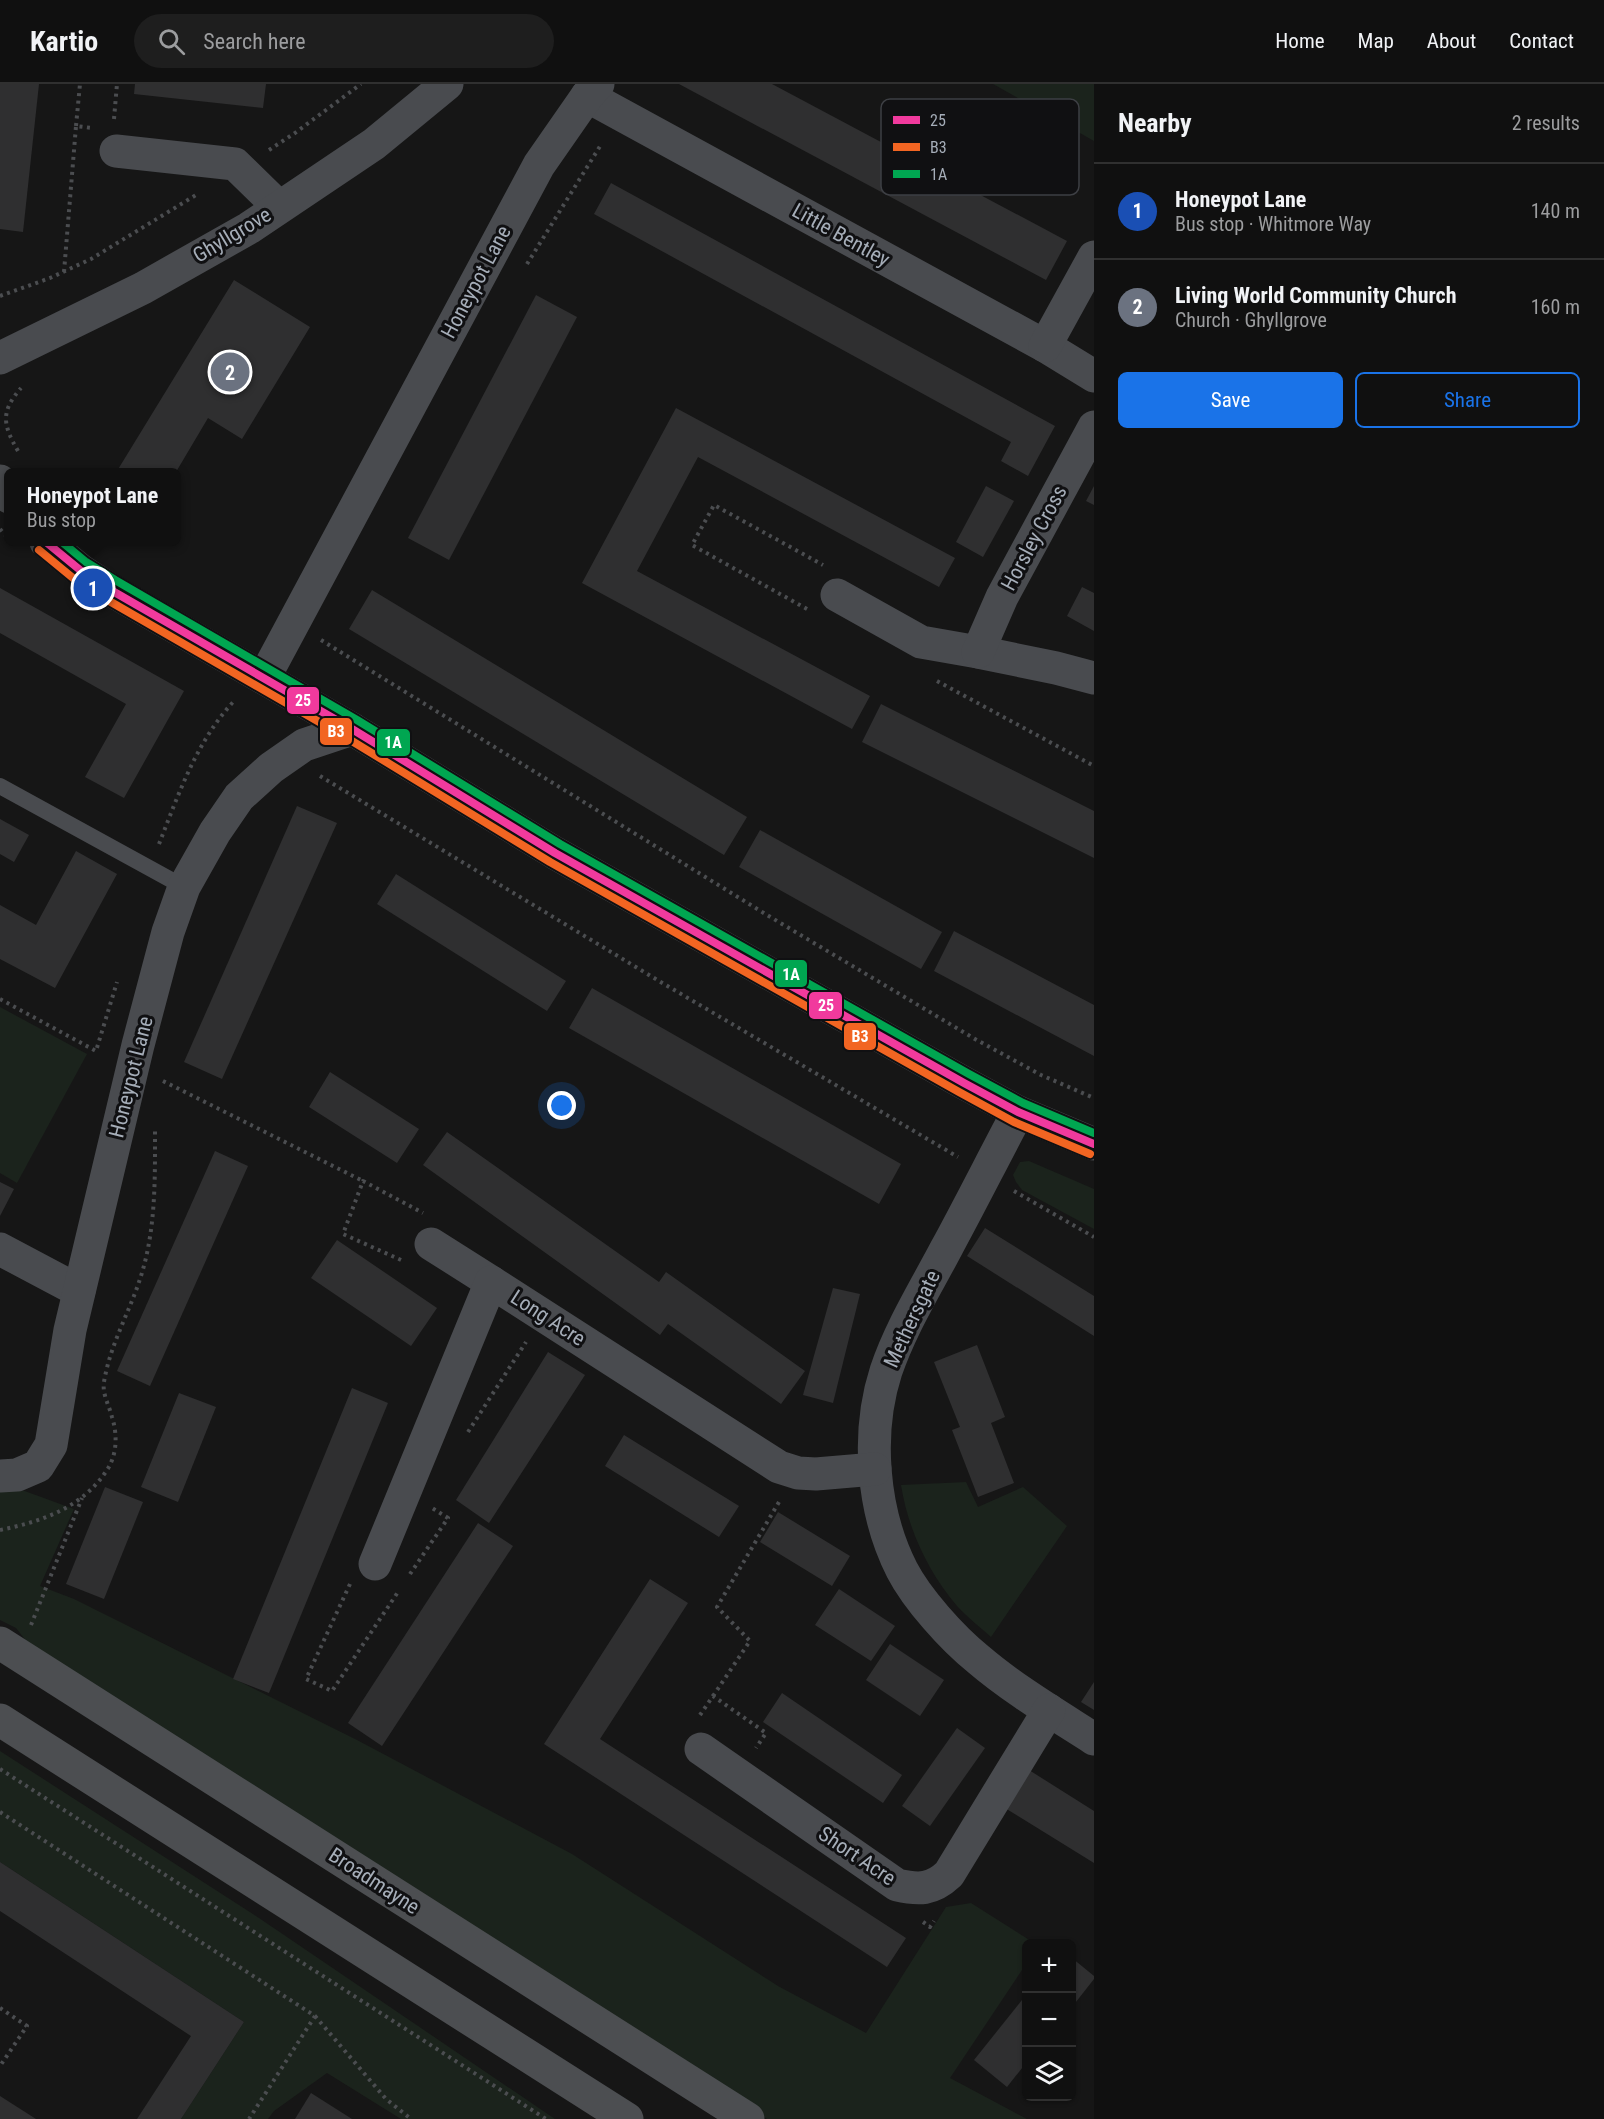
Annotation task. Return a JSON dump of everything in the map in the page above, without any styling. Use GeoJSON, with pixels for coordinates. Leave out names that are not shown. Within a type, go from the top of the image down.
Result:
{"type":"FeatureCollection","features":[{"type":"Feature","properties":{"kind":"main road","name":"Broadmayne"},"geometry":{"type":"LineString","coordinates":[[14,1637],[748,2119]]}},
{"type":"Feature","properties":{"kind":"main road"},"geometry":{"type":"LineString","coordinates":[[0,1720],[627,2119]]}},
{"type":"Feature","properties":{"kind":"street","name":"Ghyllgrove"},"geometry":{"type":"LineString","coordinates":[[0,358],[143,288],[249,228],[374,144],[447,84]]}},
{"type":"Feature","properties":{"kind":"street","name":"Little Bentley"},"geometry":{"type":"LineString","coordinates":[[593,90],[1094,376]]}},
{"type":"Feature","properties":{"kind":"street","name":"Honeypot Lane"},"geometry":{"type":"LineString","coordinates":[[264,678],[539,165],[593,90]]}},
{"type":"Feature","properties":{"kind":"street"},"geometry":{"type":"LineString","coordinates":[[115,140],[235,164],[279,207]]}},
{"type":"Feature","properties":{"kind":"street"},"geometry":{"type":"LineString","coordinates":[[1045,346],[1094,257]]}},
{"type":"Feature","properties":{"kind":"street","name":"Horsley Cross"},"geometry":{"type":"LineString","coordinates":[[978,652],[1002,597],[1094,427]]}},
{"type":"Feature","properties":{"kind":"street"},"geometry":{"type":"LineString","coordinates":[[51,546],[80,570],[109,589],[352,729],[555,853],[1018,1112],[1094,1144]]}},
{"type":"Feature","properties":{"kind":"street"},"geometry":{"type":"LineString","coordinates":[[837,595],[921,642],[1056,668],[1094,678]]}},
{"type":"Feature","properties":{"kind":"street","name":"Honeypot Lane"},"geometry":{"type":"LineString","coordinates":[[0,1476],[17,1475],[38,1466],[51,1446],[69,1330],[138,1045],[168,932],[184,887],[215,832],[239,797],[271,768],[304,745],[352,729]]}},
{"type":"Feature","properties":{"kind":"street","name":"Methersgate"},"geometry":{"type":"LineString","coordinates":[[1018,1112],[917,1301],[893,1353],[886,1373],[876,1421],[875,1469],[880,1509],[890,1541],[902,1571],[920,1597],[947,1630],[978,1660],[1094,1739]]}},
{"type":"Feature","properties":{"kind":"street"},"geometry":{"type":"LineString","coordinates":[[421,1240],[491,1282]]}},
{"type":"Feature","properties":{"kind":"street"},"geometry":{"type":"LineString","coordinates":[[0,1249],[79,1291]]}},
{"type":"Feature","properties":{"kind":"street","name":"Long Acre"},"geometry":{"type":"LineString","coordinates":[[363,1573],[491,1282],[779,1467],[798,1473],[816,1474],[875,1469]]}},
{"type":"Feature","properties":{"kind":"street","name":"Short Acre"},"geometry":{"type":"LineString","coordinates":[[701,1749],[897,1885],[912,1889],[926,1888],[938,1884],[948,1874],[1049,1710]]}},
{"type":"Feature","properties":{"kind":"lane"},"geometry":{"type":"LineString","coordinates":[[0,786],[184,887]]}},
{"type":"Feature","properties":{"kind":"path"},"geometry":{"type":"LineString","coordinates":[[76,126],[80,84]]}},
{"type":"Feature","properties":{"kind":"path"},"geometry":{"type":"LineString","coordinates":[[115,140],[117,84]]}},
{"type":"Feature","properties":{"kind":"path"},"geometry":{"type":"LineString","coordinates":[[267,151],[361,84]]}},
{"type":"Feature","properties":{"kind":"path"},"geometry":{"type":"LineString","coordinates":[[525,268],[604,139]]}},
{"type":"Feature","properties":{"kind":"path"},"geometry":{"type":"LineString","coordinates":[[0,296],[50,278],[91,259],[197,194]]}},
{"type":"Feature","properties":{"kind":"path"},"geometry":{"type":"LineString","coordinates":[[20,456],[6,430],[6,413],[12,400],[26,384]]}},
{"type":"Feature","properties":{"kind":"path"},"geometry":{"type":"LineString","coordinates":[[311,634],[767,915],[965,1033],[1041,1075],[1094,1098]]}},
{"type":"Feature","properties":{"kind":"path"},"geometry":{"type":"LineString","coordinates":[[157,849],[198,750],[224,712],[238,698]]}},
{"type":"Feature","properties":{"kind":"path"},"geometry":{"type":"LineString","coordinates":[[313,772],[648,975],[962,1159]]}},
{"type":"Feature","properties":{"kind":"path"},"geometry":{"type":"LineString","coordinates":[[0,999],[96,1052],[120,972]]}},
{"type":"Feature","properties":{"kind":"path"},"geometry":{"type":"LineString","coordinates":[[155,1077],[363,1181],[421,1240]]}},
{"type":"Feature","properties":{"kind":"path"},"geometry":{"type":"LineString","coordinates":[[0,1530],[31,1523],[65,1509],[90,1492],[106,1471],[115,1452],[116,1433],[105,1400],[104,1383],[120,1328],[140,1278],[151,1233],[155,1125]]}},
{"type":"Feature","properties":{"kind":"path"},"geometry":{"type":"LineString","coordinates":[[363,1181],[343,1234],[421,1240]]}},
{"type":"Feature","properties":{"kind":"path"},"geometry":{"type":"LineString","coordinates":[[1008,1188],[1094,1237]]}},
{"type":"Feature","properties":{"kind":"path"},"geometry":{"type":"LineString","coordinates":[[467,1434],[531,1335]]}},
{"type":"Feature","properties":{"kind":"path"},"geometry":{"type":"LineString","coordinates":[[713,1696],[750,1641],[717,1607],[784,1494]]}},
{"type":"Feature","properties":{"kind":"path"},"geometry":{"type":"LineString","coordinates":[[14,1637],[82,1497]]}},
{"type":"Feature","properties":{"kind":"path"},"geometry":{"type":"LineString","coordinates":[[363,1573],[306,1679],[332,1691],[448,1518],[428,1506]]}},
{"type":"Feature","properties":{"kind":"path"},"geometry":{"type":"LineString","coordinates":[[0,1769],[546,2119]]}},
{"type":"Feature","properties":{"kind":"path"},"geometry":{"type":"LineString","coordinates":[[0,1812],[315,2016],[386,2099],[411,2119]]}},
{"type":"Feature","properties":{"kind":"path"},"geometry":{"type":"LineString","coordinates":[[0,2008],[27,2026],[0,2066]]}},
{"type":"Feature","properties":{"kind":"path"},"geometry":{"type":"LineString","coordinates":[[249,2119],[315,2016]]}},
{"type":"Feature","properties":{"kind":"shaded area"},"geometry":{"type":"Polygon","coordinates":[[[993,84],[1094,84],[1094,141],[1079,133],[1079,99],[1020,99],[993,84]]]}},
{"type":"Feature","properties":{"kind":"shaded area"},"geometry":{"type":"Polygon","coordinates":[[[0,1007],[87,1054],[17,1183],[0,1173],[0,1007]]]}},
{"type":"Feature","properties":{"kind":"shaded area"},"geometry":{"type":"Polygon","coordinates":[[[1029,1161],[1094,1189],[1094,1229],[1022,1190],[1013,1175],[1020,1162],[1029,1161]]]}},
{"type":"Feature","properties":{"kind":"shaded area"},"geometry":{"type":"Polygon","coordinates":[[[0,1482],[74,1509],[40,1586],[74,1599],[357,1740],[572,1854],[778,1986],[866,2033],[946,1907],[971,1903],[1028,1939],[1022,1939],[1022,1970],[950,2078],[1027,2119],[767,2119],[34,1651],[16,1628],[0,1620],[0,1482]]]}},
{"type":"Feature","properties":{"kind":"shaded area"},"geometry":{"type":"Polygon","coordinates":[[[966,1482],[978,1507],[1023,1487],[1067,1526],[991,1637],[957,1606],[928,1564],[914,1534],[901,1485],[966,1482]]]}},
{"type":"Feature","properties":{"kind":"shaded area"},"geometry":{"type":"Polygon","coordinates":[[[0,1751],[259,1918],[555,2119],[401,2119],[327,2073],[274,2111],[268,2119],[181,2119],[244,2022],[0,1862],[0,1751]]]}},
{"type":"Feature","properties":{"kind":"building"},"geometry":{"type":"Polygon","coordinates":[[[0,84],[39,84],[23,232],[0,229],[0,84]]]}},
{"type":"Feature","properties":{"kind":"building"},"geometry":{"type":"Polygon","coordinates":[[[135,84],[266,84],[263,108],[134,94],[135,84]]]}},
{"type":"Feature","properties":{"kind":"building"},"geometry":{"type":"Polygon","coordinates":[[[679,84],[772,84],[881,142],[881,192],[679,84]]]}},
{"type":"Feature","properties":{"kind":"building"},"geometry":{"type":"Polygon","coordinates":[[[611,183],[1055,426],[1028,476],[1001,461],[1011,442],[594,214],[611,183]]]}},
{"type":"Feature","properties":{"kind":"building"},"geometry":{"type":"Polygon","coordinates":[[[887,195],[981,195],[1067,241],[1046,280],[887,195]]]}},
{"type":"Feature","properties":{"kind":"building"},"geometry":{"type":"Polygon","coordinates":[[[234,280],[310,327],[242,439],[208,418],[178,468],[119,468],[234,280]]]}},
{"type":"Feature","properties":{"kind":"building"},"geometry":{"type":"Polygon","coordinates":[[[536,295],[577,317],[449,560],[408,538],[536,295]]]}},
{"type":"Feature","properties":{"kind":"building"},"geometry":{"type":"Polygon","coordinates":[[[676,408],[955,558],[939,587],[698,457],[637,571],[870,696],[852,729],[582,583],[676,408]]]}},
{"type":"Feature","properties":{"kind":"building"},"geometry":{"type":"Polygon","coordinates":[[[986,486],[1014,501],[983,557],[956,542],[986,486]]]}},
{"type":"Feature","properties":{"kind":"building"},"geometry":{"type":"Polygon","coordinates":[[[1094,486],[1094,505],[1086,501],[1094,486]]]}},
{"type":"Feature","properties":{"kind":"building"},"geometry":{"type":"Polygon","coordinates":[[[1082,587],[1094,593],[1094,631],[1067,616],[1082,587]]]}},
{"type":"Feature","properties":{"kind":"building"},"geometry":{"type":"Polygon","coordinates":[[[0,588],[184,691],[124,798],[85,777],[126,704],[0,633],[0,588]]]}},
{"type":"Feature","properties":{"kind":"building"},"geometry":{"type":"Polygon","coordinates":[[[372,590],[747,817],[724,855],[349,629],[372,590]]]}},
{"type":"Feature","properties":{"kind":"building"},"geometry":{"type":"Polygon","coordinates":[[[881,704],[1094,811],[1094,858],[862,742],[881,704]]]}},
{"type":"Feature","properties":{"kind":"building"},"geometry":{"type":"Polygon","coordinates":[[[297,806],[337,823],[222,1079],[184,1062],[297,806]]]}},
{"type":"Feature","properties":{"kind":"building"},"geometry":{"type":"Polygon","coordinates":[[[0,819],[29,835],[14,862],[0,854],[0,819]]]}},
{"type":"Feature","properties":{"kind":"building"},"geometry":{"type":"Polygon","coordinates":[[[760,830],[942,932],[921,969],[739,867],[760,830]]]}},
{"type":"Feature","properties":{"kind":"building"},"geometry":{"type":"Polygon","coordinates":[[[76,851],[117,874],[55,988],[0,959],[0,905],[36,925],[76,851]]]}},
{"type":"Feature","properties":{"kind":"building"},"geometry":{"type":"Polygon","coordinates":[[[396,874],[566,981],[547,1011],[377,904],[396,874]]]}},
{"type":"Feature","properties":{"kind":"building"},"geometry":{"type":"Polygon","coordinates":[[[954,931],[1094,1005],[1094,1056],[934,971],[954,931]]]}},
{"type":"Feature","properties":{"kind":"building"},"geometry":{"type":"Polygon","coordinates":[[[592,988],[901,1164],[879,1204],[569,1028],[592,988]]]}},
{"type":"Feature","properties":{"kind":"building"},"geometry":{"type":"Polygon","coordinates":[[[330,1072],[419,1129],[397,1163],[309,1107],[330,1072]]]}},
{"type":"Feature","properties":{"kind":"building"},"geometry":{"type":"Polygon","coordinates":[[[447,1132],[659,1282],[666,1272],[805,1371],[781,1404],[668,1324],[660,1335],[423,1165],[447,1132]]]}},
{"type":"Feature","properties":{"kind":"building"},"geometry":{"type":"Polygon","coordinates":[[[215,1151],[248,1166],[150,1386],[117,1371],[215,1151]]]}},
{"type":"Feature","properties":{"kind":"building"},"geometry":{"type":"Polygon","coordinates":[[[0,1182],[14,1189],[0,1216],[0,1182]]]}},
{"type":"Feature","properties":{"kind":"building"},"geometry":{"type":"Polygon","coordinates":[[[985,1228],[1094,1296],[1094,1336],[967,1256],[985,1228]]]}},
{"type":"Feature","properties":{"kind":"building"},"geometry":{"type":"Polygon","coordinates":[[[337,1240],[437,1308],[411,1346],[311,1278],[337,1240]]]}},
{"type":"Feature","properties":{"kind":"building"},"geometry":{"type":"Polygon","coordinates":[[[833,1288],[860,1294],[833,1403],[803,1395],[833,1288]]]}},
{"type":"Feature","properties":{"kind":"building"},"geometry":{"type":"Polygon","coordinates":[[[977,1345],[1005,1417],[991,1423],[1014,1483],[978,1497],[952,1430],[960,1427],[934,1362],[977,1345]]]}},
{"type":"Feature","properties":{"kind":"building"},"geometry":{"type":"Polygon","coordinates":[[[548,1352],[585,1375],[489,1523],[456,1500],[548,1352]]]}},
{"type":"Feature","properties":{"kind":"building"},"geometry":{"type":"Polygon","coordinates":[[[352,1388],[388,1403],[269,1693],[233,1679],[352,1388]]]}},
{"type":"Feature","properties":{"kind":"building"},"geometry":{"type":"Polygon","coordinates":[[[179,1393],[216,1407],[178,1502],[141,1487],[179,1393]]]}},
{"type":"Feature","properties":{"kind":"building"},"geometry":{"type":"Polygon","coordinates":[[[624,1435],[739,1506],[719,1537],[605,1466],[624,1435]]]}},
{"type":"Feature","properties":{"kind":"building"},"geometry":{"type":"Polygon","coordinates":[[[105,1487],[143,1502],[104,1599],[66,1584],[105,1487]]]}},
{"type":"Feature","properties":{"kind":"building"},"geometry":{"type":"Polygon","coordinates":[[[778,1512],[850,1556],[832,1586],[760,1542],[778,1512]]]}},
{"type":"Feature","properties":{"kind":"building"},"geometry":{"type":"Polygon","coordinates":[[[478,1523],[513,1546],[382,1746],[348,1723],[478,1523]]]}},
{"type":"Feature","properties":{"kind":"building"},"geometry":{"type":"Polygon","coordinates":[[[650,1579],[688,1603],[600,1739],[906,1938],[887,1967],[544,1744],[650,1579]]]}},
{"type":"Feature","properties":{"kind":"building"},"geometry":{"type":"Polygon","coordinates":[[[839,1589],[895,1626],[871,1661],[815,1625],[839,1589]]]}},
{"type":"Feature","properties":{"kind":"building"},"geometry":{"type":"Polygon","coordinates":[[[890,1644],[944,1680],[920,1716],[866,1680],[890,1644]]]}},
{"type":"Feature","properties":{"kind":"building"},"geometry":{"type":"Polygon","coordinates":[[[1094,1682],[1094,1710],[1081,1702],[1094,1682]]]}},
{"type":"Feature","properties":{"kind":"building"},"geometry":{"type":"Polygon","coordinates":[[[782,1693],[902,1775],[883,1803],[763,1722],[782,1693]]]}},
{"type":"Feature","properties":{"kind":"building"},"geometry":{"type":"Polygon","coordinates":[[[957,1728],[985,1748],[930,1826],[902,1806],[957,1728]]]}},
{"type":"Feature","properties":{"kind":"building"},"geometry":{"type":"Polygon","coordinates":[[[1029,1770],[1094,1811],[1094,1863],[1005,1808],[1029,1770]]]}},
{"type":"Feature","properties":{"kind":"building"},"geometry":{"type":"Polygon","coordinates":[[[0,1862],[244,2022],[181,2119],[137,2119],[191,2036],[0,1911],[0,1862]]]}},
{"type":"Feature","properties":{"kind":"building"},"geometry":{"type":"Polygon","coordinates":[[[1076,1961],[1094,1976],[1076,2002],[1076,1961]]]}},
{"type":"Feature","properties":{"kind":"building"},"geometry":{"type":"Polygon","coordinates":[[[1022,2000],[1022,2068],[1007,2087],[974,2060],[1022,2000]]]}},
{"type":"Feature","properties":{"kind":"building"},"geometry":{"type":"Polygon","coordinates":[[[311,2093],[352,2119],[295,2119],[311,2093]]]}},
{"type":"Feature","properties":{"kind":"building"},"geometry":{"type":"Polygon","coordinates":[[[0,2096],[36,2119],[0,2119],[0,2096]]]}},
{"type":"Feature","properties":{"kind":"transit line","name":"25"},"geometry":{"type":"LineString","coordinates":[[51,546],[80,570],[109,589],[352,729],[555,853],[964,1083],[1018,1112],[1094,1144]]}},
{"type":"Feature","properties":{"kind":"transit line","name":"1A"},"geometry":{"type":"LineString","coordinates":[[67,546],[86,562],[115,580],[357,720],[560,844],[969,1074],[1023,1103],[1094,1133]]}},
{"type":"Feature","properties":{"kind":"transit line","name":"B3"},"geometry":{"type":"LineString","coordinates":[[39,550],[73,578],[104,598],[347,738],[550,862],[1014,1122],[1090,1154]]}},
{"type":"Feature","properties":{"kind":"place","name":"Living World Community Church"},"geometry":{"type":"Point","coordinates":[230,372]}},
{"type":"Feature","properties":{"kind":"place","name":"Honeypot Lane"},"geometry":{"type":"Point","coordinates":[93,588]}}]}
